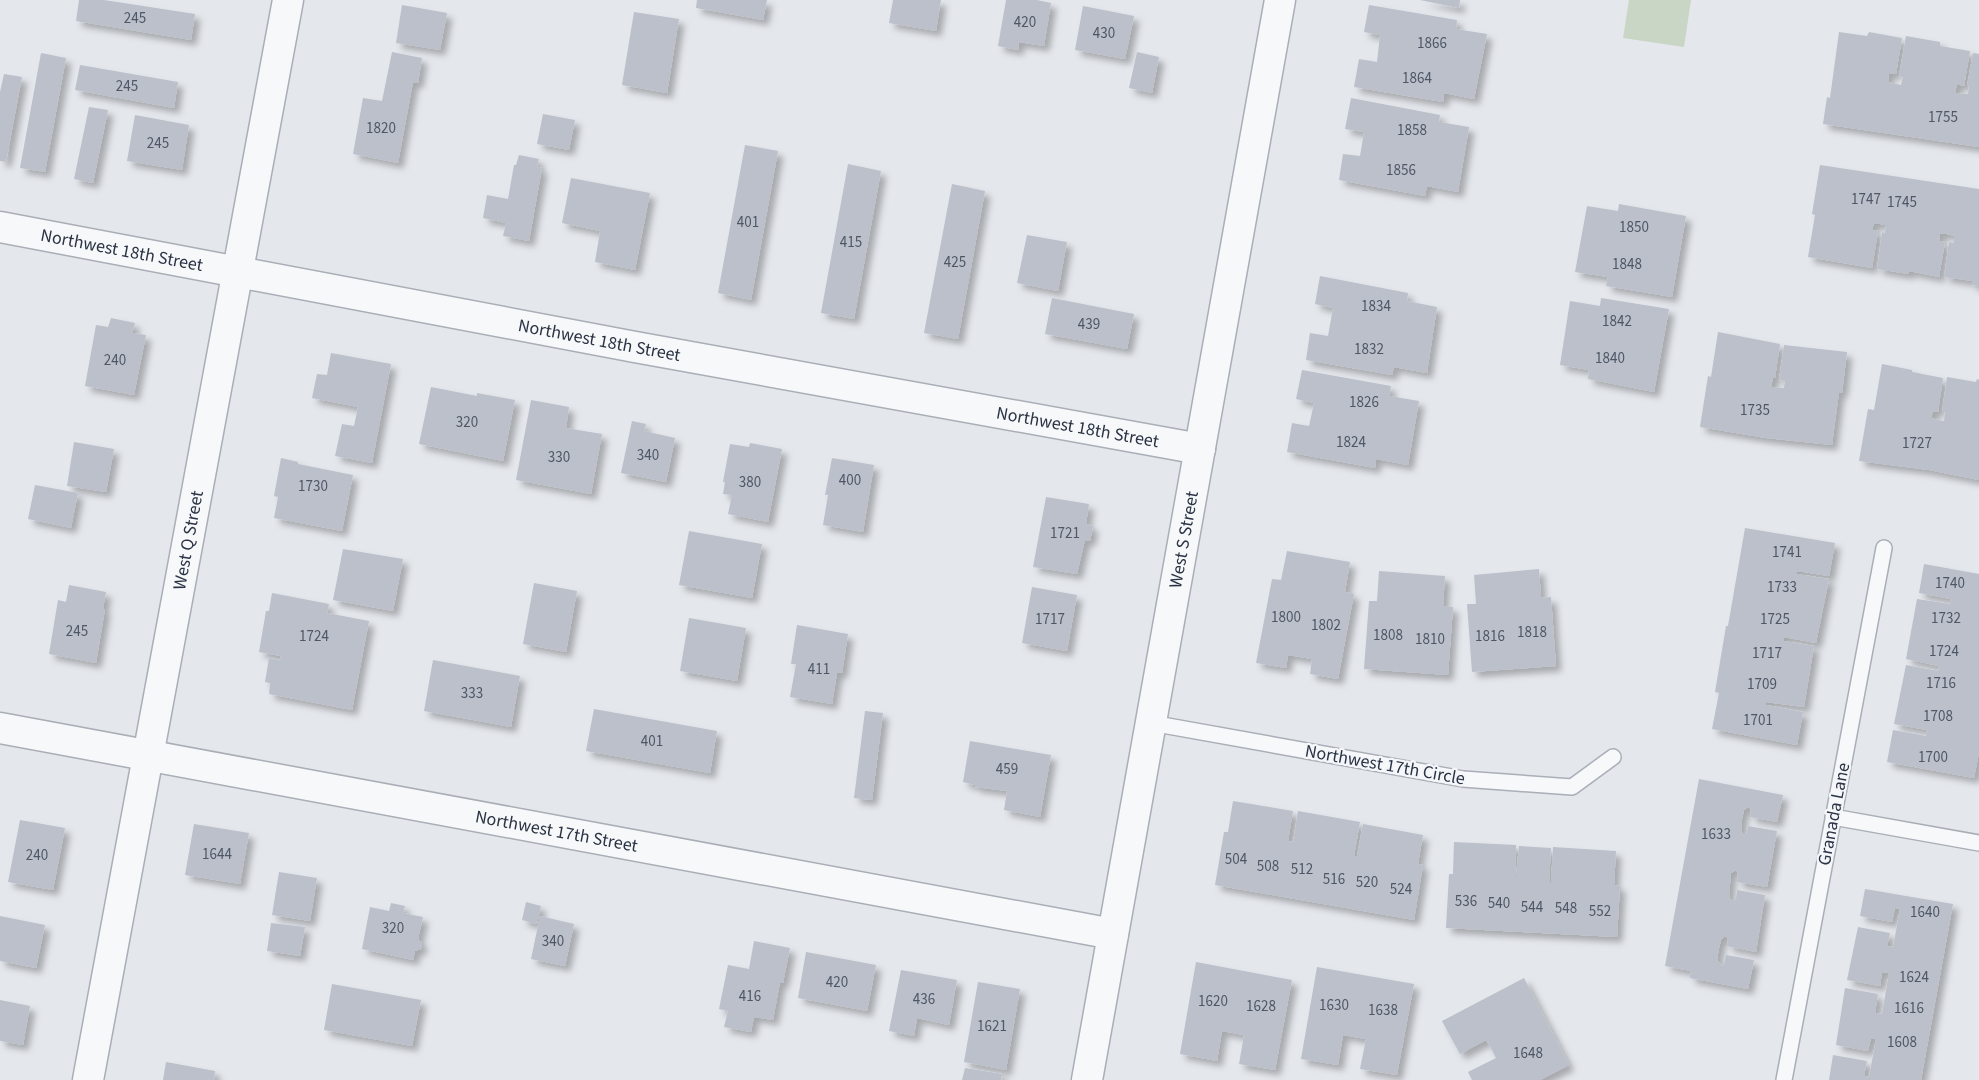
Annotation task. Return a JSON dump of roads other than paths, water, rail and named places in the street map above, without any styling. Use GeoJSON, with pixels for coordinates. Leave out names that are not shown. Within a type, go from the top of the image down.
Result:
{"type":"FeatureCollection","features":[{"type":"Feature","properties":{"kind":"street","name":"West Q Street"},"geometry":{"type":"LineString","coordinates":[[88,1080],[288,0]]}},
{"type":"Feature","properties":{"kind":"street","name":"West S Street"},"geometry":{"type":"LineString","coordinates":[[1087,1080],[1280,0]]}},
{"type":"Feature","properties":{"kind":"street","name":"Northwest 18th Street"},"geometry":{"type":"LineString","coordinates":[[0,227],[635,347],[1200,449]]}},
{"type":"Feature","properties":{"kind":"street","name":"Northwest 17th Street"},"geometry":{"type":"LineString","coordinates":[[0,728],[1113,934]]}},
{"type":"Feature","properties":{"kind":"lane","name":"Granada Lane"},"geometry":{"type":"LineString","coordinates":[[1784,1080],[1884,548]]}},
{"type":"Feature","properties":{"kind":"lane","name":"Northwest 17th Circle"},"geometry":{"type":"LineString","coordinates":[[1151,723],[1463,779],[1572,787],[1613,757]]}},
{"type":"Feature","properties":{"kind":"lane"},"geometry":{"type":"LineString","coordinates":[[1833,817],[1979,843]]}}]}
